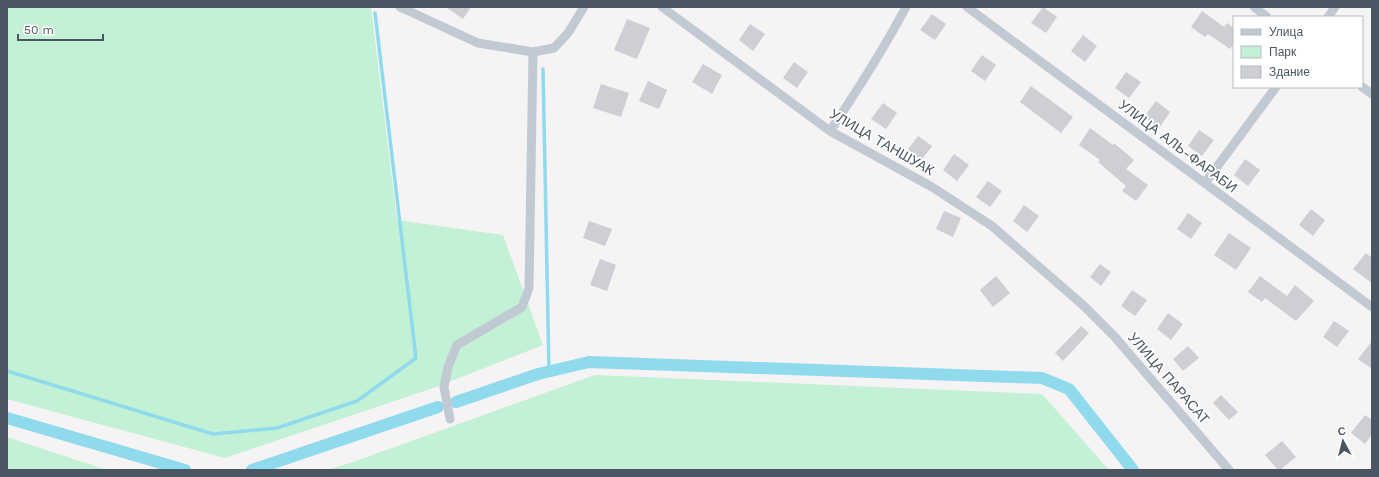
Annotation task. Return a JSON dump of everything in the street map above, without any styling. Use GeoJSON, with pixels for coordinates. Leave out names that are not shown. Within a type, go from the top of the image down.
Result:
{"type":"FeatureCollection","features":[{"type":"Feature","properties":{"kind":"street"},"geometry":{"type":"LineString","coordinates":[[400,7],[478,43],[533,52],[554,48],[568,33],[584,7]]}},
{"type":"Feature","properties":{"kind":"street","name":"УЛИЦА ТАНШУАК"},"geometry":{"type":"LineString","coordinates":[[662,7],[830,131],[932,187],[992,226],[1084,306]]}},
{"type":"Feature","properties":{"kind":"street"},"geometry":{"type":"LineString","coordinates":[[830,131],[881,53],[906,7]]}},
{"type":"Feature","properties":{"kind":"street","name":"УЛИЦА АЛЬ-ФАРАБИ"},"geometry":{"type":"LineString","coordinates":[[967,7],[1372,307]]}},
{"type":"Feature","properties":{"kind":"street"},"geometry":{"type":"LineString","coordinates":[[1254,7],[1266,16]]}},
{"type":"Feature","properties":{"kind":"street"},"geometry":{"type":"LineString","coordinates":[[1329,16],[1335,7]]}},
{"type":"Feature","properties":{"kind":"street"},"geometry":{"type":"LineString","coordinates":[[450,419],[444,387],[448,367],[457,345],[522,307],[529,288],[533,52]]}},
{"type":"Feature","properties":{"kind":"street"},"geometry":{"type":"LineString","coordinates":[[1204,183],[1275,88]]}},
{"type":"Feature","properties":{"kind":"street"},"geometry":{"type":"LineString","coordinates":[[1363,88],[1372,94]]}},
{"type":"Feature","properties":{"kind":"street","name":"УЛИЦА ПАРАСАТ"},"geometry":{"type":"LineString","coordinates":[[1084,306],[1114,336],[1229,470]]}},
{"type":"Feature","properties":{"kind":"green space"},"geometry":{"type":"Polygon","coordinates":[[[7,7],[371,7],[397,220],[503,235],[543,345],[436,387],[225,458],[7,399],[7,7]]]}},
{"type":"Feature","properties":{"kind":"green space"},"geometry":{"type":"Polygon","coordinates":[[[595,375],[1042,394],[1109,470],[327,470],[595,375]]]}},
{"type":"Feature","properties":{"kind":"green space"},"geometry":{"type":"Polygon","coordinates":[[[7,437],[107,470],[7,470],[7,437]]]}},
{"type":"Feature","properties":{"kind":"building"},"geometry":{"type":"Polygon","coordinates":[[[446,7],[471,7],[463,19],[446,7]]]}},
{"type":"Feature","properties":{"kind":"building"},"geometry":{"type":"Polygon","coordinates":[[[1043,7],[1057,17],[1046,33],[1031,23],[1043,7]]]}},
{"type":"Feature","properties":{"kind":"building"},"geometry":{"type":"Polygon","coordinates":[[[1202,11],[1224,27],[1227,23],[1233,27],[1233,45],[1230,49],[1208,34],[1205,37],[1191,27],[1202,11]]]}},
{"type":"Feature","properties":{"kind":"building"},"geometry":{"type":"Polygon","coordinates":[[[932,14],[946,24],[935,40],[920,30],[932,14]]]}},
{"type":"Feature","properties":{"kind":"building"},"geometry":{"type":"Polygon","coordinates":[[[627,19],[650,28],[637,59],[614,50],[627,19]]]}},
{"type":"Feature","properties":{"kind":"building"},"geometry":{"type":"Polygon","coordinates":[[[750,24],[765,34],[753,51],[739,40],[750,24]]]}},
{"type":"Feature","properties":{"kind":"building"},"geometry":{"type":"Polygon","coordinates":[[[1083,35],[1097,46],[1085,62],[1071,51],[1083,35]]]}},
{"type":"Feature","properties":{"kind":"building"},"geometry":{"type":"Polygon","coordinates":[[[982,55],[996,65],[985,81],[971,71],[982,55]]]}},
{"type":"Feature","properties":{"kind":"building"},"geometry":{"type":"Polygon","coordinates":[[[794,62],[808,72],[797,88],[783,78],[794,62]]]}},
{"type":"Feature","properties":{"kind":"building"},"geometry":{"type":"Polygon","coordinates":[[[703,64],[722,75],[712,94],[692,82],[703,64]]]}},
{"type":"Feature","properties":{"kind":"building"},"geometry":{"type":"Polygon","coordinates":[[[1126,72],[1141,82],[1129,98],[1115,88],[1126,72]]]}},
{"type":"Feature","properties":{"kind":"building"},"geometry":{"type":"Polygon","coordinates":[[[648,81],[667,90],[659,109],[639,101],[648,81]]]}},
{"type":"Feature","properties":{"kind":"building"},"geometry":{"type":"Polygon","coordinates":[[[601,84],[629,93],[621,117],[593,108],[601,84]]]}},
{"type":"Feature","properties":{"kind":"building"},"geometry":{"type":"Polygon","coordinates":[[[1031,86],[1073,117],[1061,133],[1020,102],[1031,86]]]}},
{"type":"Feature","properties":{"kind":"building"},"geometry":{"type":"Polygon","coordinates":[[[1156,101],[1170,112],[1159,128],[1144,117],[1156,101]]]}},
{"type":"Feature","properties":{"kind":"building"},"geometry":{"type":"Polygon","coordinates":[[[883,103],[897,113],[886,129],[871,119],[883,103]]]}},
{"type":"Feature","properties":{"kind":"building"},"geometry":{"type":"Polygon","coordinates":[[[1090,128],[1113,145],[1114,143],[1134,160],[1126,169],[1148,185],[1136,201],[1122,191],[1126,186],[1098,162],[1100,160],[1079,145],[1090,128]]]}},
{"type":"Feature","properties":{"kind":"building"},"geometry":{"type":"Polygon","coordinates":[[[1199,130],[1214,140],[1202,156],[1188,146],[1199,130]]]}},
{"type":"Feature","properties":{"kind":"building"},"geometry":{"type":"Polygon","coordinates":[[[918,136],[932,146],[920,162],[906,152],[918,136]]]}},
{"type":"Feature","properties":{"kind":"building"},"geometry":{"type":"Polygon","coordinates":[[[954,154],[969,165],[957,181],[943,170],[954,154]]]}},
{"type":"Feature","properties":{"kind":"building"},"geometry":{"type":"Polygon","coordinates":[[[1245,159],[1260,170],[1248,186],[1234,175],[1245,159]]]}},
{"type":"Feature","properties":{"kind":"building"},"geometry":{"type":"Polygon","coordinates":[[[988,181],[1002,191],[990,207],[976,197],[988,181]]]}},
{"type":"Feature","properties":{"kind":"building"},"geometry":{"type":"Polygon","coordinates":[[[1024,205],[1039,216],[1027,232],[1013,221],[1024,205]]]}},
{"type":"Feature","properties":{"kind":"building"},"geometry":{"type":"Polygon","coordinates":[[[1311,209],[1325,220],[1313,236],[1299,225],[1311,209]]]}},
{"type":"Feature","properties":{"kind":"building"},"geometry":{"type":"Polygon","coordinates":[[[944,211],[961,218],[953,237],[936,229],[944,211]]]}},
{"type":"Feature","properties":{"kind":"building"},"geometry":{"type":"Polygon","coordinates":[[[1188,213],[1202,223],[1191,239],[1177,229],[1188,213]]]}},
{"type":"Feature","properties":{"kind":"building"},"geometry":{"type":"Polygon","coordinates":[[[589,221],[612,229],[605,246],[583,238],[589,221]]]}},
{"type":"Feature","properties":{"kind":"building"},"geometry":{"type":"Polygon","coordinates":[[[1229,233],[1251,248],[1236,270],[1214,255],[1229,233]]]}},
{"type":"Feature","properties":{"kind":"building"},"geometry":{"type":"Polygon","coordinates":[[[1366,253],[1372,258],[1372,283],[1353,269],[1366,253]]]}},
{"type":"Feature","properties":{"kind":"building"},"geometry":{"type":"Polygon","coordinates":[[[600,259],[616,265],[607,291],[590,285],[600,259]]]}},
{"type":"Feature","properties":{"kind":"building"},"geometry":{"type":"Polygon","coordinates":[[[1100,264],[1111,272],[1101,286],[1090,277],[1100,264]]]}},
{"type":"Feature","properties":{"kind":"building"},"geometry":{"type":"Polygon","coordinates":[[[996,276],[1010,293],[993,307],[980,290],[996,276]]]}},
{"type":"Feature","properties":{"kind":"building"},"geometry":{"type":"Polygon","coordinates":[[[1260,276],[1287,296],[1295,285],[1314,301],[1296,321],[1265,298],[1262,302],[1248,292],[1260,276]]]}},
{"type":"Feature","properties":{"kind":"building"},"geometry":{"type":"Polygon","coordinates":[[[1132,290],[1147,300],[1135,316],[1121,306],[1132,290]]]}},
{"type":"Feature","properties":{"kind":"building"},"geometry":{"type":"Polygon","coordinates":[[[1168,313],[1183,324],[1171,340],[1157,329],[1168,313]]]}},
{"type":"Feature","properties":{"kind":"building"},"geometry":{"type":"Polygon","coordinates":[[[1334,321],[1349,331],[1337,347],[1323,337],[1334,321]]]}},
{"type":"Feature","properties":{"kind":"building"},"geometry":{"type":"Polygon","coordinates":[[[1081,326],[1089,333],[1063,361],[1055,353],[1081,326]]]}},
{"type":"Feature","properties":{"kind":"building"},"geometry":{"type":"Polygon","coordinates":[[[1372,341],[1372,369],[1358,359],[1372,341]]]}},
{"type":"Feature","properties":{"kind":"building"},"geometry":{"type":"Polygon","coordinates":[[[1188,346],[1199,358],[1183,371],[1173,359],[1188,346]]]}},
{"type":"Feature","properties":{"kind":"building"},"geometry":{"type":"Polygon","coordinates":[[[1221,395],[1238,412],[1229,420],[1213,403],[1221,395]]]}},
{"type":"Feature","properties":{"kind":"building"},"geometry":{"type":"Polygon","coordinates":[[[1365,415],[1372,420],[1372,434],[1365,444],[1351,433],[1365,415]]]}},
{"type":"Feature","properties":{"kind":"building"},"geometry":{"type":"Polygon","coordinates":[[[1282,441],[1296,457],[1278,470],[1265,455],[1282,441]]]}},
{"type":"Feature","properties":{"kind":"waterway"},"geometry":{"type":"LineString","coordinates":[[7,371],[213,434],[277,428],[357,401],[416,358],[375,13]]}},
{"type":"Feature","properties":{"kind":"waterway"},"geometry":{"type":"LineString","coordinates":[[543,69],[549,372]]}},
{"type":"Feature","properties":{"kind":"waterway"},"geometry":{"type":"LineString","coordinates":[[456,402],[538,374],[589,362],[1042,378],[1069,389],[1133,470]]}},
{"type":"Feature","properties":{"kind":"waterway"},"geometry":{"type":"LineString","coordinates":[[252,470],[438,407]]}},
{"type":"Feature","properties":{"kind":"waterway"},"geometry":{"type":"LineString","coordinates":[[7,418],[185,470]]}}]}
